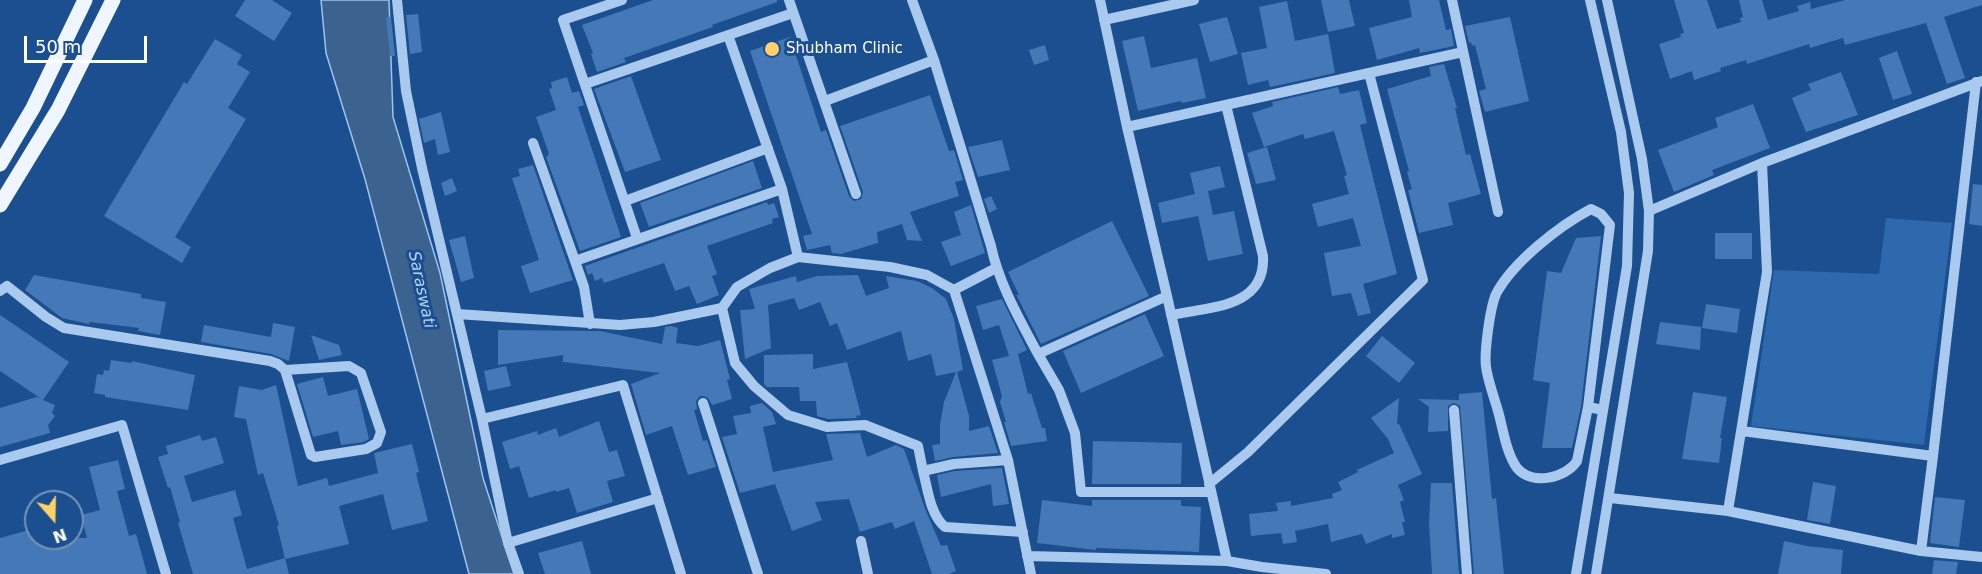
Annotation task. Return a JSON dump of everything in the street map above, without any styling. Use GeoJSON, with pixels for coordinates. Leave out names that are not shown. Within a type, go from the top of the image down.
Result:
{"type":"FeatureCollection","features":[{"type":"Feature","properties":{"kind":"main road"},"geometry":{"type":"LineString","coordinates":[[0,205],[58,110],[113,0]]}},
{"type":"Feature","properties":{"kind":"main road"},"geometry":{"type":"LineString","coordinates":[[0,164],[33,108],[84,2],[105,15]]}},
{"type":"Feature","properties":{"kind":"street"},"geometry":{"type":"LineString","coordinates":[[397,0],[406,91],[482,419],[507,543],[519,574]]}},
{"type":"Feature","properties":{"kind":"street"},"geometry":{"type":"LineString","coordinates":[[622,0],[563,20],[637,238]]}},
{"type":"Feature","properties":{"kind":"street"},"geometry":{"type":"LineString","coordinates":[[789,0],[856,194]]}},
{"type":"Feature","properties":{"kind":"street"},"geometry":{"type":"LineString","coordinates":[[912,0],[934,60],[996,268],[1038,354],[1059,390],[1076,433],[1081,492],[1210,488],[1423,280],[1369,73]]}},
{"type":"Feature","properties":{"kind":"street"},"geometry":{"type":"LineString","coordinates":[[1100,0],[1227,561]]}},
{"type":"Feature","properties":{"kind":"street"},"geometry":{"type":"LineString","coordinates":[[1104,20],[1194,0]]}},
{"type":"Feature","properties":{"kind":"street"},"geometry":{"type":"LineString","coordinates":[[1452,0],[1498,212]]}},
{"type":"Feature","properties":{"kind":"street"},"geometry":{"type":"LineString","coordinates":[[1576,574],[1627,266],[1629,193],[1620,132],[1590,0]]}},
{"type":"Feature","properties":{"kind":"street"},"geometry":{"type":"LineString","coordinates":[[1596,574],[1648,251],[1649,211],[1642,159],[1607,0]]}},
{"type":"Feature","properties":{"kind":"street"},"geometry":{"type":"LineString","coordinates":[[585,84],[793,13]]}},
{"type":"Feature","properties":{"kind":"street"},"geometry":{"type":"LineString","coordinates":[[728,35],[782,189],[798,257]]}},
{"type":"Feature","properties":{"kind":"street"},"geometry":{"type":"LineString","coordinates":[[1127,127],[1463,52]]}},
{"type":"Feature","properties":{"kind":"street"},"geometry":{"type":"LineString","coordinates":[[825,101],[934,60]]}},
{"type":"Feature","properties":{"kind":"street"},"geometry":{"type":"LineString","coordinates":[[1649,211],[1762,163],[1979,82],[1921,551]]}},
{"type":"Feature","properties":{"kind":"street"},"geometry":{"type":"LineString","coordinates":[[1171,315],[1227,304],[1247,296],[1261,278],[1263,256],[1226,105]]}},
{"type":"Feature","properties":{"kind":"street"},"geometry":{"type":"LineString","coordinates":[[533,143],[584,286],[590,324]]}},
{"type":"Feature","properties":{"kind":"street"},"geometry":{"type":"LineString","coordinates":[[624,201],[768,148]]}},
{"type":"Feature","properties":{"kind":"street"},"geometry":{"type":"LineString","coordinates":[[1625,162],[1642,159]]}},
{"type":"Feature","properties":{"kind":"street"},"geometry":{"type":"LineString","coordinates":[[1728,510],[1767,272],[1762,163]]}},
{"type":"Feature","properties":{"kind":"street"},"geometry":{"type":"LineString","coordinates":[[575,261],[782,189]]}},
{"type":"Feature","properties":{"kind":"street"},"geometry":{"type":"LineString","coordinates":[[1591,209],[1602,214],[1610,225],[1588,407],[1577,461],[1573,468],[1548,478],[1529,476],[1518,468],[1510,453],[1485,365],[1488,332],[1496,295],[1519,264],[1560,228],[1591,209]]}},
{"type":"Feature","properties":{"kind":"street"},"geometry":{"type":"LineString","coordinates":[[1023,532],[945,527],[937,520],[933,510],[918,446],[865,425],[826,428],[788,415],[754,386],[735,363],[724,324],[722,308],[737,287],[770,268],[798,257],[890,267],[927,275],[954,290],[1008,460],[1023,532],[1031,574]]}},
{"type":"Feature","properties":{"kind":"street"},"geometry":{"type":"LineString","coordinates":[[954,290],[996,268]]}},
{"type":"Feature","properties":{"kind":"street"},"geometry":{"type":"LineString","coordinates":[[0,291],[8,286],[46,317],[64,328],[278,364],[285,370],[311,455],[320,458],[366,449],[377,443],[381,432],[361,373],[356,368],[349,366],[285,370]]}},
{"type":"Feature","properties":{"kind":"street"},"geometry":{"type":"LineString","coordinates":[[1038,354],[1167,296]]}},
{"type":"Feature","properties":{"kind":"street"},"geometry":{"type":"LineString","coordinates":[[457,314],[590,324],[645,323],[722,308]]}},
{"type":"Feature","properties":{"kind":"street"},"geometry":{"type":"LineString","coordinates":[[482,419],[623,385],[681,574]]}},
{"type":"Feature","properties":{"kind":"street"},"geometry":{"type":"LineString","coordinates":[[703,403],[758,574]]}},
{"type":"Feature","properties":{"kind":"street"},"geometry":{"type":"LineString","coordinates":[[1588,407],[1603,410]]}},
{"type":"Feature","properties":{"kind":"street"},"geometry":{"type":"LineString","coordinates":[[1454,410],[1467,574]]}},
{"type":"Feature","properties":{"kind":"street"},"geometry":{"type":"LineString","coordinates":[[0,460],[122,425],[166,574]]}},
{"type":"Feature","properties":{"kind":"street"},"geometry":{"type":"LineString","coordinates":[[1742,431],[1934,456]]}},
{"type":"Feature","properties":{"kind":"street"},"geometry":{"type":"LineString","coordinates":[[923,471],[954,464],[1008,460]]}},
{"type":"Feature","properties":{"kind":"street"},"geometry":{"type":"LineString","coordinates":[[507,543],[658,498]]}},
{"type":"Feature","properties":{"kind":"street"},"geometry":{"type":"LineString","coordinates":[[1610,498],[1728,510],[1921,551],[1982,557]]}},
{"type":"Feature","properties":{"kind":"street"},"geometry":{"type":"LineString","coordinates":[[861,541],[868,574]]}},
{"type":"Feature","properties":{"kind":"street"},"geometry":{"type":"LineString","coordinates":[[1027,556],[1147,561],[1227,561],[1262,571],[1326,574]]}},
{"type":"Feature","properties":{"kind":"shaded area"},"geometry":{"type":"Polygon","coordinates":[[[1886,218],[1952,223],[1924,445],[1751,426],[1774,270],[1879,274],[1886,218]]]}},
{"type":"Feature","properties":{"kind":"water","name":"Saraswati"},"geometry":{"type":"Polygon","coordinates":[[[321,0],[389,0],[393,117],[440,273],[483,478],[514,574],[469,574],[365,179],[326,53],[321,0]]]}},
{"type":"Feature","properties":{"kind":"building"},"geometry":{"type":"Polygon","coordinates":[[[245,0],[272,0],[292,13],[274,41],[235,16],[245,0]]]}},
{"type":"Feature","properties":{"kind":"building"},"geometry":{"type":"Polygon","coordinates":[[[653,0],[777,0],[777,2],[624,58],[626,62],[597,72],[591,54],[593,53],[582,25],[653,0]]]}},
{"type":"Feature","properties":{"kind":"building"},"geometry":{"type":"Polygon","coordinates":[[[1321,0],[1349,0],[1355,26],[1328,32],[1321,0]]]}},
{"type":"Feature","properties":{"kind":"building"},"geometry":{"type":"Polygon","coordinates":[[[1409,0],[1439,0],[1446,30],[1451,29],[1454,46],[1420,53],[1419,48],[1377,60],[1369,28],[1412,17],[1409,0]]]}},
{"type":"Feature","properties":{"kind":"building"},"geometry":{"type":"Polygon","coordinates":[[[1674,0],[1707,0],[1717,29],[1741,22],[1740,18],[1743,17],[1739,0],[1762,0],[1768,20],[1799,11],[1797,6],[1810,2],[1811,9],[1845,0],[1982,0],[1982,5],[1944,17],[1965,78],[1947,84],[1926,23],[1845,45],[1843,38],[1810,48],[1809,44],[1747,64],[1746,60],[1720,68],[1721,71],[1694,80],[1692,71],[1670,79],[1659,44],[1681,37],[1680,34],[1684,33],[1674,0]]]}},
{"type":"Feature","properties":{"kind":"building"},"geometry":{"type":"Polygon","coordinates":[[[1287,1],[1295,41],[1328,34],[1335,73],[1270,87],[1268,80],[1248,85],[1241,53],[1267,48],[1259,7],[1287,1]]]}},
{"type":"Feature","properties":{"kind":"building"},"geometry":{"type":"Polygon","coordinates":[[[418,14],[422,52],[410,54],[406,15],[418,14]]]}},
{"type":"Feature","properties":{"kind":"building"},"geometry":{"type":"Polygon","coordinates":[[[386,17],[391,17],[395,56],[390,56],[386,17]]]}},
{"type":"Feature","properties":{"kind":"building"},"geometry":{"type":"Polygon","coordinates":[[[1227,17],[1238,54],[1210,62],[1199,24],[1227,17]]]}},
{"type":"Feature","properties":{"kind":"building"},"geometry":{"type":"Polygon","coordinates":[[[1510,17],[1529,101],[1485,112],[1479,91],[1486,89],[1475,45],[1472,46],[1471,42],[1469,43],[1465,26],[1510,17]]]}},
{"type":"Feature","properties":{"kind":"building"},"geometry":{"type":"Polygon","coordinates":[[[1144,36],[1151,68],[1197,58],[1206,98],[1138,111],[1122,41],[1144,36]]]}},
{"type":"Feature","properties":{"kind":"building"},"geometry":{"type":"Polygon","coordinates":[[[790,37],[821,132],[826,130],[849,196],[854,201],[861,199],[863,192],[840,126],[930,95],[949,151],[954,150],[963,180],[955,182],[959,196],[910,212],[922,241],[907,240],[902,224],[877,232],[878,243],[841,254],[832,253],[830,245],[807,250],[803,236],[812,234],[750,51],[790,37]]]}},
{"type":"Feature","properties":{"kind":"building"},"geometry":{"type":"Polygon","coordinates":[[[215,39],[242,55],[237,64],[250,72],[228,108],[246,119],[175,237],[191,247],[182,263],[104,216],[184,82],[187,84],[215,39]]]}},
{"type":"Feature","properties":{"kind":"building"},"geometry":{"type":"Polygon","coordinates":[[[1045,45],[1049,60],[1034,65],[1029,50],[1045,45]]]}},
{"type":"Feature","properties":{"kind":"building"},"geometry":{"type":"Polygon","coordinates":[[[1897,51],[1912,94],[1893,100],[1879,58],[1897,51]]]}},
{"type":"Feature","properties":{"kind":"building"},"geometry":{"type":"Polygon","coordinates":[[[1444,64],[1457,108],[1455,108],[1466,155],[1470,154],[1481,194],[1448,203],[1453,225],[1419,233],[1408,190],[1412,189],[1407,172],[1409,171],[1387,89],[1431,76],[1429,67],[1444,64]]]}},
{"type":"Feature","properties":{"kind":"building"},"geometry":{"type":"Polygon","coordinates":[[[1841,72],[1858,115],[1806,132],[1792,98],[1811,90],[1808,84],[1841,72]]]}},
{"type":"Feature","properties":{"kind":"building"},"geometry":{"type":"Polygon","coordinates":[[[631,76],[661,160],[625,172],[594,89],[631,76]]]}},
{"type":"Feature","properties":{"kind":"building"},"geometry":{"type":"Polygon","coordinates":[[[567,77],[572,93],[579,91],[584,105],[578,107],[621,237],[580,251],[546,157],[549,154],[536,117],[556,110],[549,89],[552,88],[551,82],[567,77]]]}},
{"type":"Feature","properties":{"kind":"building"},"geometry":{"type":"Polygon","coordinates":[[[1338,87],[1340,94],[1359,90],[1367,123],[1360,125],[1397,274],[1363,284],[1371,313],[1358,316],[1351,293],[1332,296],[1324,253],[1361,246],[1353,218],[1318,227],[1312,204],[1349,194],[1344,176],[1347,175],[1334,131],[1305,139],[1303,134],[1264,147],[1252,113],[1273,106],[1272,102],[1338,87]]]}},
{"type":"Feature","properties":{"kind":"building"},"geometry":{"type":"Polygon","coordinates":[[[1753,104],[1770,148],[1712,170],[1714,175],[1674,192],[1658,150],[1718,127],[1715,118],[1753,104]]]}},
{"type":"Feature","properties":{"kind":"building"},"geometry":{"type":"Polygon","coordinates":[[[441,112],[450,152],[438,155],[435,139],[424,143],[419,119],[441,112]]]}},
{"type":"Feature","properties":{"kind":"building"},"geometry":{"type":"Polygon","coordinates":[[[1002,140],[1010,170],[978,177],[968,147],[1002,140]]]}},
{"type":"Feature","properties":{"kind":"building"},"geometry":{"type":"Polygon","coordinates":[[[1267,147],[1276,180],[1256,184],[1247,153],[1267,147]]]}},
{"type":"Feature","properties":{"kind":"building"},"geometry":{"type":"Polygon","coordinates":[[[753,161],[762,188],[649,227],[640,203],[753,161]]]}},
{"type":"Feature","properties":{"kind":"building"},"geometry":{"type":"Polygon","coordinates":[[[533,165],[573,280],[530,293],[521,266],[539,260],[512,178],[520,176],[518,169],[533,165]]]}},
{"type":"Feature","properties":{"kind":"building"},"geometry":{"type":"Polygon","coordinates":[[[1220,166],[1225,187],[1208,191],[1213,215],[1234,211],[1243,254],[1208,261],[1198,216],[1162,223],[1158,203],[1195,194],[1190,173],[1220,166]]]}},
{"type":"Feature","properties":{"kind":"building"},"geometry":{"type":"Polygon","coordinates":[[[452,178],[457,191],[445,196],[441,183],[452,178]]]}},
{"type":"Feature","properties":{"kind":"building"},"geometry":{"type":"Polygon","coordinates":[[[1973,184],[1982,185],[1982,226],[1969,224],[1973,184]]]}},
{"type":"Feature","properties":{"kind":"building"},"geometry":{"type":"Polygon","coordinates":[[[991,196],[997,209],[989,213],[984,199],[991,196]]]}},
{"type":"Feature","properties":{"kind":"building"},"geometry":{"type":"Polygon","coordinates":[[[767,202],[768,205],[774,203],[779,217],[772,219],[773,223],[707,246],[717,274],[712,276],[719,295],[697,304],[689,286],[675,291],[664,263],[604,283],[602,278],[595,281],[592,273],[588,275],[585,266],[767,202]]]}},
{"type":"Feature","properties":{"kind":"building"},"geometry":{"type":"Polygon","coordinates":[[[971,205],[985,253],[951,266],[941,242],[961,235],[954,212],[971,205]]]}},
{"type":"Feature","properties":{"kind":"building"},"geometry":{"type":"Polygon","coordinates":[[[1112,221],[1149,296],[1041,344],[1016,295],[1019,295],[1008,272],[1112,221]]]}},
{"type":"Feature","properties":{"kind":"building"},"geometry":{"type":"Polygon","coordinates":[[[1715,233],[1752,233],[1752,259],[1715,259],[1715,233]]]}},
{"type":"Feature","properties":{"kind":"building"},"geometry":{"type":"Polygon","coordinates":[[[465,236],[474,278],[461,282],[449,240],[465,236]]]}},
{"type":"Feature","properties":{"kind":"building"},"geometry":{"type":"Polygon","coordinates":[[[1601,236],[1581,406],[1572,448],[1542,448],[1550,383],[1533,380],[1547,271],[1561,273],[1576,238],[1601,236]]]}},
{"type":"Feature","properties":{"kind":"building"},"geometry":{"type":"Polygon","coordinates":[[[34,275],[141,294],[141,298],[166,302],[160,335],[138,331],[139,328],[90,322],[89,324],[62,318],[25,290],[34,275]]]}},
{"type":"Feature","properties":{"kind":"building"},"geometry":{"type":"Polygon","coordinates":[[[858,275],[866,296],[889,288],[886,276],[917,281],[932,288],[946,299],[954,319],[963,370],[957,372],[969,416],[969,431],[989,426],[998,453],[935,461],[932,445],[940,444],[940,424],[944,402],[956,372],[936,376],[931,354],[908,361],[901,331],[847,350],[837,323],[830,326],[820,302],[799,310],[794,298],[768,305],[771,348],[745,359],[740,310],[755,309],[749,289],[796,276],[797,282],[817,276],[858,275]]]}},
{"type":"Feature","properties":{"kind":"building"},"geometry":{"type":"Polygon","coordinates":[[[1002,299],[1027,350],[1018,354],[1028,394],[1031,393],[1042,428],[1045,428],[1047,441],[1011,446],[1000,402],[1002,396],[992,360],[1009,356],[999,325],[983,330],[976,306],[1002,299]]]}},
{"type":"Feature","properties":{"kind":"building"},"geometry":{"type":"Polygon","coordinates":[[[1706,304],[1740,309],[1737,333],[1702,328],[1706,304]]]}},
{"type":"Feature","properties":{"kind":"building"},"geometry":{"type":"Polygon","coordinates":[[[1145,314],[1164,356],[1081,393],[1063,351],[1145,314]]]}},
{"type":"Feature","properties":{"kind":"building"},"geometry":{"type":"Polygon","coordinates":[[[0,315],[69,362],[43,400],[55,405],[52,413],[55,416],[48,425],[50,433],[0,447],[0,408],[40,398],[0,371],[0,315]]]}},
{"type":"Feature","properties":{"kind":"building"},"geometry":{"type":"Polygon","coordinates":[[[1660,322],[1701,327],[1700,350],[1656,344],[1660,322]]]}},
{"type":"Feature","properties":{"kind":"building"},"geometry":{"type":"Polygon","coordinates":[[[273,323],[295,327],[289,361],[271,354],[201,342],[204,325],[271,337],[273,323]]]}},
{"type":"Feature","properties":{"kind":"building"},"geometry":{"type":"Polygon","coordinates":[[[665,327],[678,328],[676,343],[698,346],[720,340],[730,379],[727,380],[732,399],[712,405],[708,398],[700,396],[696,401],[697,409],[694,410],[703,441],[707,440],[716,467],[688,475],[672,426],[646,435],[631,384],[660,373],[563,362],[563,355],[498,365],[498,330],[600,331],[662,344],[665,327]]]}},
{"type":"Feature","properties":{"kind":"building"},"geometry":{"type":"Polygon","coordinates":[[[311,335],[339,345],[342,355],[319,360],[311,335]]]}},
{"type":"Feature","properties":{"kind":"building"},"geometry":{"type":"Polygon","coordinates":[[[1382,336],[1415,363],[1399,383],[1366,356],[1382,336]]]}},
{"type":"Feature","properties":{"kind":"building"},"geometry":{"type":"Polygon","coordinates":[[[813,354],[813,369],[847,362],[861,415],[856,416],[857,418],[828,419],[817,416],[816,401],[800,401],[799,387],[767,387],[764,384],[764,355],[813,354]]]}},
{"type":"Feature","properties":{"kind":"building"},"geometry":{"type":"Polygon","coordinates":[[[111,360],[132,363],[132,361],[195,375],[188,410],[105,397],[105,395],[94,393],[97,374],[103,375],[104,370],[109,371],[111,360]]]}},
{"type":"Feature","properties":{"kind":"building"},"geometry":{"type":"Polygon","coordinates":[[[506,366],[511,386],[488,391],[484,371],[506,366]]]}},
{"type":"Feature","properties":{"kind":"building"},"geometry":{"type":"Polygon","coordinates":[[[323,377],[328,396],[357,389],[369,439],[364,442],[341,445],[338,431],[313,437],[297,384],[323,377]]]}},
{"type":"Feature","properties":{"kind":"building"},"geometry":{"type":"Polygon","coordinates":[[[276,385],[298,486],[327,478],[329,486],[378,473],[374,453],[412,444],[419,472],[416,473],[428,521],[392,530],[383,494],[339,506],[349,544],[285,559],[277,526],[279,525],[263,473],[258,475],[246,419],[234,417],[239,386],[262,390],[276,385]]]}},
{"type":"Feature","properties":{"kind":"building"},"geometry":{"type":"Polygon","coordinates":[[[1482,392],[1492,499],[1496,498],[1504,574],[1474,574],[1460,406],[1454,403],[1448,406],[1448,431],[1428,432],[1429,407],[1418,399],[1459,400],[1459,394],[1482,392]]]}},
{"type":"Feature","properties":{"kind":"building"},"geometry":{"type":"Polygon","coordinates":[[[1693,392],[1727,397],[1720,438],[1722,438],[1719,463],[1682,459],[1693,392]]]}},
{"type":"Feature","properties":{"kind":"building"},"geometry":{"type":"Polygon","coordinates":[[[1399,398],[1397,424],[1422,474],[1398,485],[1404,500],[1400,502],[1405,522],[1402,522],[1405,535],[1392,538],[1392,534],[1366,544],[1362,534],[1331,542],[1328,524],[1295,531],[1297,542],[1283,544],[1281,533],[1251,536],[1249,514],[1278,511],[1276,503],[1291,501],[1291,506],[1333,498],[1332,494],[1342,490],[1338,482],[1358,472],[1357,470],[1394,453],[1388,439],[1371,418],[1399,398]]]}},
{"type":"Feature","properties":{"kind":"building"},"geometry":{"type":"Polygon","coordinates":[[[762,403],[772,412],[776,424],[763,427],[773,472],[833,460],[826,434],[860,433],[867,457],[896,445],[904,449],[926,511],[941,546],[947,545],[956,571],[949,574],[932,574],[914,521],[895,529],[892,522],[860,532],[849,499],[815,502],[822,520],[792,531],[775,484],[740,493],[722,437],[737,434],[733,416],[751,413],[750,406],[762,403]]]}},
{"type":"Feature","properties":{"kind":"building"},"geometry":{"type":"Polygon","coordinates":[[[599,421],[609,452],[617,450],[625,476],[607,481],[613,502],[577,513],[569,488],[529,498],[519,466],[510,469],[502,442],[537,431],[538,435],[556,428],[559,437],[599,421]]]}},
{"type":"Feature","properties":{"kind":"building"},"geometry":{"type":"Polygon","coordinates":[[[200,435],[202,441],[216,437],[224,463],[184,476],[192,502],[235,490],[242,515],[233,518],[247,569],[285,558],[289,574],[193,574],[170,487],[168,488],[158,457],[168,454],[166,446],[200,435]]]}},
{"type":"Feature","properties":{"kind":"building"},"geometry":{"type":"Polygon","coordinates":[[[1093,441],[1182,443],[1181,484],[1092,484],[1093,441]]]}},
{"type":"Feature","properties":{"kind":"building"},"geometry":{"type":"Polygon","coordinates":[[[118,460],[125,489],[117,491],[129,536],[136,534],[147,574],[0,574],[0,538],[24,531],[24,550],[84,550],[84,538],[87,538],[84,514],[100,510],[89,467],[118,460]]]}},
{"type":"Feature","properties":{"kind":"building"},"geometry":{"type":"Polygon","coordinates":[[[1002,468],[1009,504],[993,506],[991,484],[941,497],[937,475],[955,471],[1002,468]]]}},
{"type":"Feature","properties":{"kind":"building"},"geometry":{"type":"Polygon","coordinates":[[[1813,482],[1836,486],[1830,524],[1807,520],[1813,482]]]}},
{"type":"Feature","properties":{"kind":"building"},"geometry":{"type":"Polygon","coordinates":[[[1431,483],[1452,483],[1459,574],[1432,574],[1429,522],[1431,483]]]}},
{"type":"Feature","properties":{"kind":"building"},"geometry":{"type":"Polygon","coordinates":[[[1935,497],[1965,500],[1959,547],[1930,543],[1935,497]]]}},
{"type":"Feature","properties":{"kind":"building"},"geometry":{"type":"Polygon","coordinates":[[[1042,500],[1092,506],[1092,500],[1181,500],[1181,506],[1201,507],[1199,552],[1096,548],[1096,550],[1037,543],[1042,500]]]}},
{"type":"Feature","properties":{"kind":"building"},"geometry":{"type":"Polygon","coordinates":[[[582,541],[591,574],[545,574],[538,553],[582,541]]]}},
{"type":"Feature","properties":{"kind":"building"},"geometry":{"type":"Polygon","coordinates":[[[1784,541],[1843,550],[1841,574],[1778,574],[1784,541]]]}},
{"type":"Feature","properties":{"kind":"building"},"geometry":{"type":"Polygon","coordinates":[[[1934,560],[1958,562],[1956,574],[1932,574],[1934,560]]]}},
{"type":"Feature","properties":{"kind":"place","name":"Shubham Clinic"},"geometry":{"type":"Point","coordinates":[772,49]}}]}
